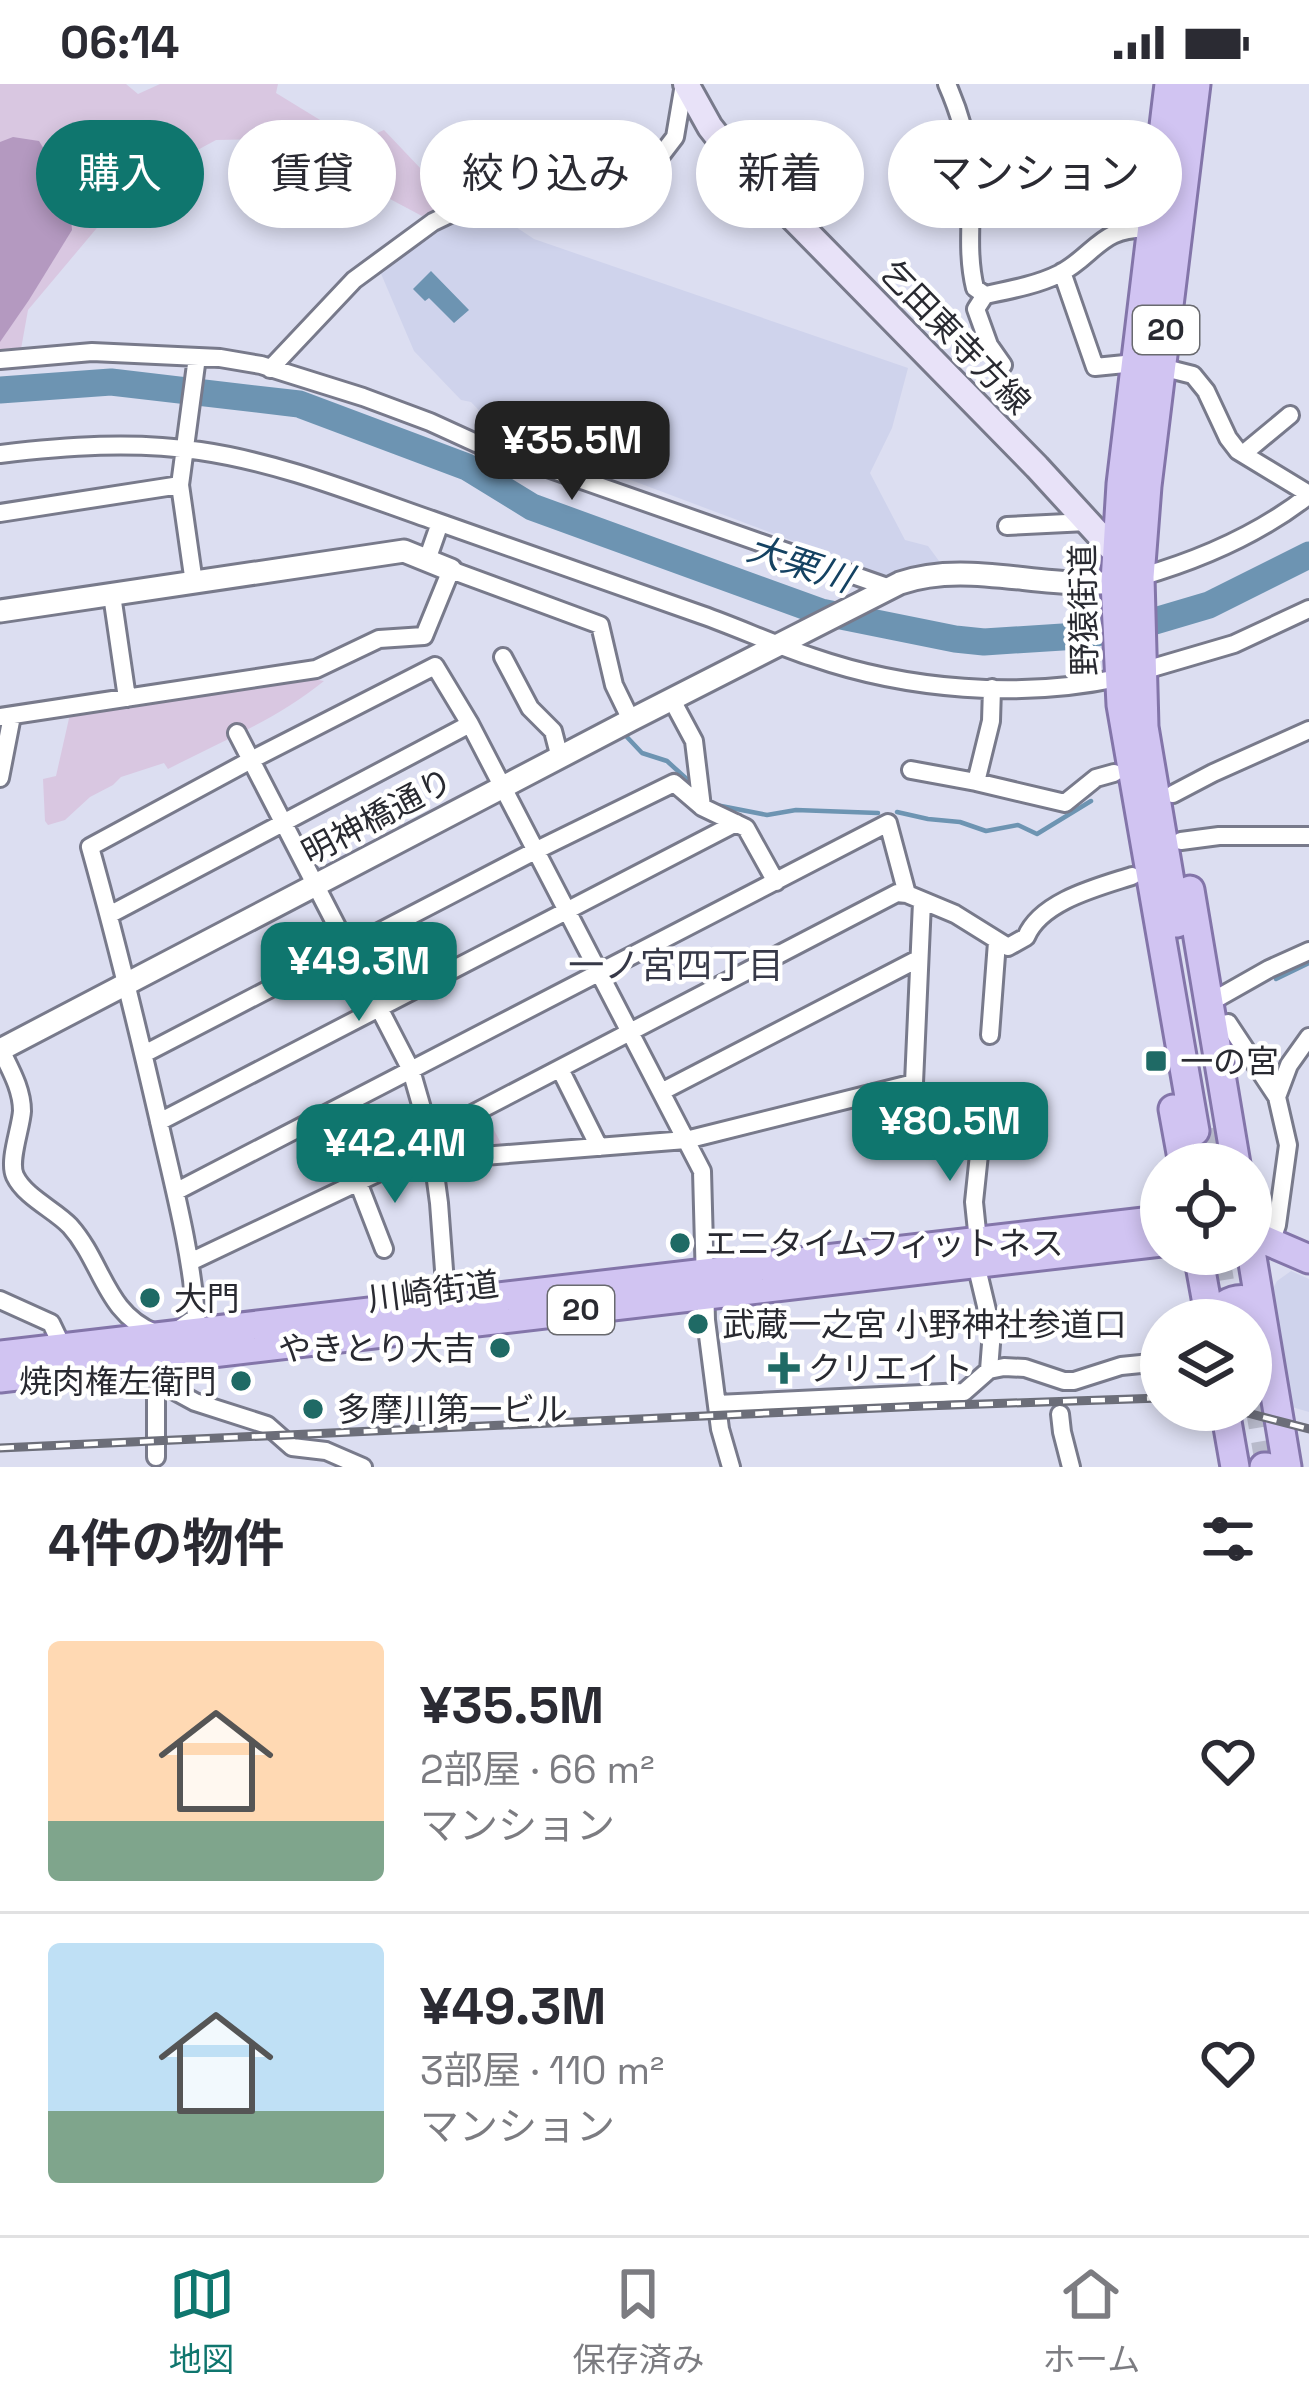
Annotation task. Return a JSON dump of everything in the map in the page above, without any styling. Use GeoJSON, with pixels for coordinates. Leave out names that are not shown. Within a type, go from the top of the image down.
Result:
{"type":"FeatureCollection","features":[{"type":"Feature","properties":{"kind":"main road","name":"乞田東寺方線"},"geometry":{"type":"LineString","coordinates":[[685,84],[710,128],[736,160],[1037,467],[1087,522],[1126,577]]}},
{"type":"Feature","properties":{"kind":"main road","name":"野猿街道"},"geometry":{"type":"LineString","coordinates":[[1169,84],[1172,120]]}},
{"type":"Feature","properties":{"kind":"main road","name":"野猿街道"},"geometry":{"type":"LineString","coordinates":[[1182,126],[1196,84]]}},
{"type":"Feature","properties":{"kind":"main road","name":"野猿街道"},"geometry":{"type":"LineString","coordinates":[[1149,365],[1165,228]]}},
{"type":"Feature","properties":{"kind":"main road","name":"野猿街道"},"geometry":{"type":"LineString","coordinates":[[1152,229],[1147,487],[1126,577],[1130,672],[1144,727],[1206,1143]]}},
{"type":"Feature","properties":{"kind":"main road","name":"20"},"geometry":{"type":"LineString","coordinates":[[1130,672],[1108,724],[1114,773],[1132,876],[1205,1143]]}},
{"type":"Feature","properties":{"kind":"main road","name":"20"},"geometry":{"type":"LineString","coordinates":[[1130,672],[1161,724],[1211,1015],[1206,1143]]}},
{"type":"Feature","properties":{"kind":"main road","name":"川崎街道"},"geometry":{"type":"LineString","coordinates":[[0,1378],[162,1360],[448,1314],[977,1252],[1140,1224]]}},
{"type":"Feature","properties":{"kind":"main road","name":"川崎街道"},"geometry":{"type":"LineString","coordinates":[[977,1252],[1140,1243]]}},
{"type":"Feature","properties":{"kind":"main road"},"geometry":{"type":"LineString","coordinates":[[1272,1247],[1309,1259]]}},
{"type":"Feature","properties":{"kind":"main road","name":"川崎街道"},"geometry":{"type":"LineString","coordinates":[[0,1355],[63,1348],[162,1360]]}},
{"type":"Feature","properties":{"kind":"main road"},"geometry":{"type":"LineString","coordinates":[[1272,1416],[1287,1467]]}},
{"type":"Feature","properties":{"kind":"main road"},"geometry":{"type":"LineString","coordinates":[[1226,1431],[1228,1465]]}},
{"type":"Feature","properties":{"kind":"street"},"geometry":{"type":"LineString","coordinates":[[270,369],[354,280],[433,222],[479,208],[531,216],[563,212],[662,154],[675,137],[685,84]]}},
{"type":"Feature","properties":{"kind":"street"},"geometry":{"type":"LineString","coordinates":[[947,84],[960,116],[970,167],[969,264],[975,289],[985,295]]}},
{"type":"Feature","properties":{"kind":"street"},"geometry":{"type":"LineString","coordinates":[[1003,365],[989,345],[976,308],[985,295],[1062,272],[1114,233],[1152,229]]}},
{"type":"Feature","properties":{"kind":"street"},"geometry":{"type":"LineString","coordinates":[[1062,272],[1095,368],[1149,365],[1193,375],[1228,438],[1243,454],[1309,495],[1239,538],[1167,569],[1126,577]]}},
{"type":"Feature","properties":{"kind":"street"},"geometry":{"type":"LineString","coordinates":[[0,360],[92,352],[220,358],[270,369],[363,397],[476,443],[888,589]]}},
{"type":"Feature","properties":{"kind":"street"},"geometry":{"type":"LineString","coordinates":[[194,583],[180,485],[196,359]]}},
{"type":"Feature","properties":{"kind":"street"},"geometry":{"type":"LineString","coordinates":[[1243,454],[1290,415]]}},
{"type":"Feature","properties":{"kind":"street"},"geometry":{"type":"LineString","coordinates":[[0,454],[77,447],[186,448],[279,467],[862,671],[941,685],[1089,684],[1234,644],[1309,610]]}},
{"type":"Feature","properties":{"kind":"street"},"geometry":{"type":"LineString","coordinates":[[0,513],[180,485]]}},
{"type":"Feature","properties":{"kind":"street"},"geometry":{"type":"LineString","coordinates":[[1007,526],[1087,522]]}},
{"type":"Feature","properties":{"kind":"street"},"geometry":{"type":"LineString","coordinates":[[427,560],[440,523]]}},
{"type":"Feature","properties":{"kind":"street"},"geometry":{"type":"LineString","coordinates":[[0,611],[404,551],[600,625],[614,685],[631,720]]}},
{"type":"Feature","properties":{"kind":"street"},"geometry":{"type":"LineString","coordinates":[[0,778],[6,716],[316,669],[379,639],[424,636],[451,570]]}},
{"type":"Feature","properties":{"kind":"street","name":"明神橋通り"},"geometry":{"type":"LineString","coordinates":[[1,1050],[888,589],[943,574],[1084,585],[1126,577]]}},
{"type":"Feature","properties":{"kind":"street"},"geometry":{"type":"LineString","coordinates":[[112,595],[127,698]]}},
{"type":"Feature","properties":{"kind":"street"},"geometry":{"type":"LineString","coordinates":[[503,657],[530,708],[553,731],[560,758]]}},
{"type":"Feature","properties":{"kind":"street"},"geometry":{"type":"LineString","coordinates":[[156,1457],[156,1396],[162,1360],[196,1317],[177,1191],[90,847],[435,666],[470,724],[702,1171],[704,1284],[720,1429],[731,1467]]}},
{"type":"Feature","properties":{"kind":"street"},"geometry":{"type":"LineString","coordinates":[[976,782],[991,721],[992,688]]}},
{"type":"Feature","properties":{"kind":"street"},"geometry":{"type":"LineString","coordinates":[[672,700],[694,741],[702,807]]}},
{"type":"Feature","properties":{"kind":"street"},"geometry":{"type":"LineString","coordinates":[[109,915],[470,724]]}},
{"type":"Feature","properties":{"kind":"street"},"geometry":{"type":"LineString","coordinates":[[1173,794],[1309,730]]}},
{"type":"Feature","properties":{"kind":"street"},"geometry":{"type":"LineString","coordinates":[[236,733],[411,1070],[439,1203],[448,1314]]}},
{"type":"Feature","properties":{"kind":"street"},"geometry":{"type":"LineString","coordinates":[[911,770],[1065,803],[1096,778],[1114,773]]}},
{"type":"Feature","properties":{"kind":"street"},"geometry":{"type":"LineString","coordinates":[[144,1054],[674,783],[702,807],[746,827],[776,881]]}},
{"type":"Feature","properties":{"kind":"street"},"geometry":{"type":"LineString","coordinates":[[159,1122],[736,824]]}},
{"type":"Feature","properties":{"kind":"street"},"geometry":{"type":"LineString","coordinates":[[177,1191],[888,824],[914,898],[918,959],[914,1083],[686,1140],[599,1147],[430,1148]]}},
{"type":"Feature","properties":{"kind":"street"},"geometry":{"type":"LineString","coordinates":[[1181,841],[1309,836]]}},
{"type":"Feature","properties":{"kind":"street"},"geometry":{"type":"LineString","coordinates":[[190,1262],[430,1148],[560,1069],[897,893],[955,914],[1008,947],[1026,937],[1028,929],[1063,901],[1132,876]]}},
{"type":"Feature","properties":{"kind":"street"},"geometry":{"type":"LineString","coordinates":[[990,1035],[997,942]]}},
{"type":"Feature","properties":{"kind":"street"},"geometry":{"type":"LineString","coordinates":[[1272,1229],[1277,1225],[1288,1145],[1277,1097],[1228,1023],[1211,1015],[1269,969],[1309,951]]}},
{"type":"Feature","properties":{"kind":"street"},"geometry":{"type":"LineString","coordinates":[[661,1092],[918,959]]}},
{"type":"Feature","properties":{"kind":"street"},"geometry":{"type":"LineString","coordinates":[[1277,1097],[1289,1065],[1309,1036]]}},
{"type":"Feature","properties":{"kind":"street"},"geometry":{"type":"LineString","coordinates":[[1,1050],[21,1098],[15,1176],[76,1233],[110,1295],[195,1402],[267,1425],[292,1447],[326,1451],[363,1467]]}},
{"type":"Feature","properties":{"kind":"street"},"geometry":{"type":"LineString","coordinates":[[560,1069],[599,1147]]}},
{"type":"Feature","properties":{"kind":"street"},"geometry":{"type":"LineString","coordinates":[[982,1126],[974,1202],[977,1252],[992,1331],[989,1370]]}},
{"type":"Feature","properties":{"kind":"street"},"geometry":{"type":"LineString","coordinates":[[358,1183],[384,1250]]}},
{"type":"Feature","properties":{"kind":"street"},"geometry":{"type":"LineString","coordinates":[[0,1300],[51,1323],[63,1348]]}},
{"type":"Feature","properties":{"kind":"street"},"geometry":{"type":"LineString","coordinates":[[717,1404],[964,1392],[989,1370],[1004,1367],[1074,1381],[1140,1364]]}},
{"type":"Feature","properties":{"kind":"street"},"geometry":{"type":"LineString","coordinates":[[1060,1414],[1071,1467]]}},
{"type":"Feature","properties":{"kind":"shaded area"},"geometry":{"type":"Polygon","coordinates":[[[0,84],[126,84],[138,94],[160,84],[278,84],[276,93],[320,120],[228,120],[228,140],[204,147],[204,120],[36,120],[36,228],[97,228],[28,310],[21,349],[0,353],[0,84]]]}},
{"type":"Feature","properties":{"kind":"shaded area"},"geometry":{"type":"Polygon","coordinates":[[[13,137],[36,141],[36,228],[72,230],[0,342],[0,142],[13,137]]]}},
{"type":"Feature","properties":{"kind":"shaded area"},"geometry":{"type":"Polygon","coordinates":[[[396,143],[420,168],[420,215],[396,202],[396,143]]]}},
{"type":"Feature","properties":{"kind":"shaded area"},"geometry":{"type":"Polygon","coordinates":[[[438,228],[518,228],[534,239],[908,368],[892,428],[870,473],[905,540],[928,546],[942,565],[918,566],[886,576],[498,430],[414,351],[379,269],[438,228]]]}},
{"type":"Feature","properties":{"kind":"shaded area"},"geometry":{"type":"Polygon","coordinates":[[[431,271],[469,310],[454,323],[413,289],[431,271]]]}},
{"type":"Feature","properties":{"kind":"shaded area"},"geometry":{"type":"Polygon","coordinates":[[[302,677],[324,681],[228,739],[168,769],[164,763],[121,777],[65,820],[48,825],[45,821],[43,779],[56,776],[70,714],[302,677]]]}},
{"type":"Feature","properties":{"kind":"shaded area"},"geometry":{"type":"Polygon","coordinates":[[[487,1117],[502,1145],[499,1150],[446,1154],[436,1147],[441,1138],[487,1117]]]}},
{"type":"Feature","properties":{"kind":"shaded area"},"geometry":{"type":"Polygon","coordinates":[[[1291,1271],[1309,1279],[1309,1412],[1285,1405],[1272,1329],[1272,1299],[1268,1299],[1277,1281],[1291,1271]]]}},
{"type":"Feature","properties":{"kind":"waterway","name":"大栗川"},"geometry":{"type":"LineString","coordinates":[[0,390],[111,382],[299,404],[467,467],[532,507],[821,612],[955,639],[984,642],[1078,636],[1138,626],[1209,605],[1309,555]]}},
{"type":"Feature","properties":{"kind":"waterway"},"geometry":{"type":"LineString","coordinates":[[626,736],[642,753],[667,761],[689,781]]}},
{"type":"Feature","properties":{"kind":"waterway"},"geometry":{"type":"LineString","coordinates":[[897,812],[986,831],[1018,825],[1037,834],[1091,801]]}},
{"type":"Feature","properties":{"kind":"waterway"},"geometry":{"type":"LineString","coordinates":[[716,805],[767,815],[796,810],[878,813]]}},
{"type":"Feature","properties":{"kind":"waterway"},"geometry":{"type":"LineString","coordinates":[[1276,979],[1309,963]]}},
{"type":"Feature","properties":{"kind":"tunnel"},"geometry":{"type":"LineString","coordinates":[[1212,1128],[1214,1143]]}},
{"type":"Feature","properties":{"kind":"tunnel"},"geometry":{"type":"LineString","coordinates":[[1220,1275],[1224,1299]]}},
{"type":"Feature","properties":{"kind":"tunnel"},"geometry":{"type":"LineString","coordinates":[[1263,1431],[1269,1467]]}},
{"type":"Feature","properties":{"kind":"railway"},"geometry":{"type":"LineString","coordinates":[[0,1448],[1140,1399]]}},
{"type":"Feature","properties":{"kind":"railway"},"geometry":{"type":"LineString","coordinates":[[1272,1419],[1309,1429]]}},
{"type":"Feature","properties":{"kind":"place","name":"一の宮"},"geometry":{"type":"Point","coordinates":[1156,1061]}},
{"type":"Feature","properties":{"kind":"place","name":"エニタイムフィットネス"},"geometry":{"type":"Point","coordinates":[680,1243]}},
{"type":"Feature","properties":{"kind":"place","name":"大門"},"geometry":{"type":"Point","coordinates":[150,1298]}},
{"type":"Feature","properties":{"kind":"place","name":"武蔵一之宮 小野神社参道口"},"geometry":{"type":"Point","coordinates":[698,1324]}},
{"type":"Feature","properties":{"kind":"place","name":"やきとり大吉"},"geometry":{"type":"Point","coordinates":[500,1348]}},
{"type":"Feature","properties":{"kind":"place","name":"クリエイト"},"geometry":{"type":"Point","coordinates":[784,1368]}},
{"type":"Feature","properties":{"kind":"place","name":"焼肉権左衛門"},"geometry":{"type":"Point","coordinates":[241,1381]}},
{"type":"Feature","properties":{"kind":"place","name":"多摩川第一ビル"},"geometry":{"type":"Point","coordinates":[313,1409]}},
{"type":"Feature","properties":{"kind":"district","name":"一ノ宮四丁目"},"geometry":{"type":"Point","coordinates":[676,965]}}]}
